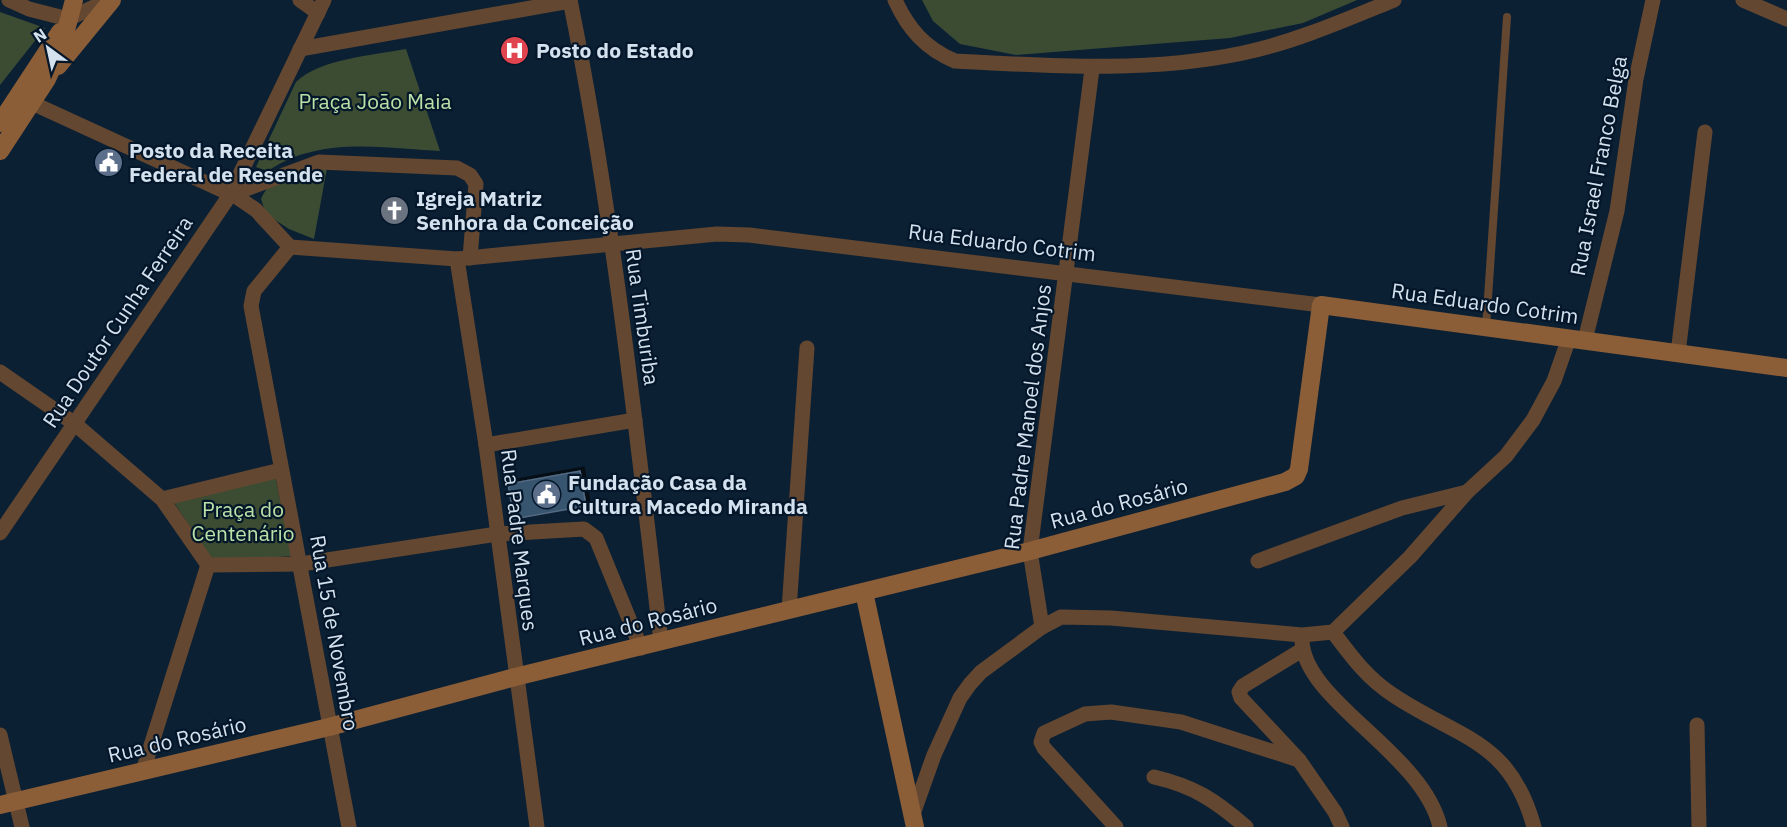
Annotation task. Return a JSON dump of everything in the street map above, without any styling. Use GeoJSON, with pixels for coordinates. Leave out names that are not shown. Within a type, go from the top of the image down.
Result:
{"type":"FeatureCollection","features":[{"type":"Feature","properties":{"kind":"street"},"geometry":{"type":"LineString","coordinates":[[9,0],[67,21]]}},
{"type":"Feature","properties":{"kind":"street"},"geometry":{"type":"LineString","coordinates":[[0,151],[47,79],[61,49],[74,0]]}},
{"type":"Feature","properties":{"kind":"street"},"geometry":{"type":"LineString","coordinates":[[0,123],[67,21],[111,0]]}},
{"type":"Feature","properties":{"kind":"street"},"geometry":{"type":"LineString","coordinates":[[47,79],[111,0]]}},
{"type":"Feature","properties":{"kind":"street"},"geometry":{"type":"LineString","coordinates":[[300,0],[321,6]]}},
{"type":"Feature","properties":{"kind":"street"},"geometry":{"type":"LineString","coordinates":[[895,0],[903,19],[922,41],[938,54],[955,61],[1092,69],[1242,53],[1323,29],[1394,0]]}},
{"type":"Feature","properties":{"kind":"street","name":"Rua Israel Franco Belga"},"geometry":{"type":"LineString","coordinates":[[1333,632],[1410,557],[1467,492],[1506,456],[1533,420],[1577,339],[1617,211],[1636,79],[1653,0]]}},
{"type":"Feature","properties":{"kind":"street"},"geometry":{"type":"LineString","coordinates":[[1743,0],[1787,19]]}},
{"type":"Feature","properties":{"kind":"street"},"geometry":{"type":"LineString","coordinates":[[300,49],[570,1]]}},
{"type":"Feature","properties":{"kind":"street","name":"Rua Timburiba"},"geometry":{"type":"LineString","coordinates":[[570,1],[594,122],[635,420],[661,642]]}},
{"type":"Feature","properties":{"kind":"street","name":"Rua Doutor Cunha Ferreira"},"geometry":{"type":"LineString","coordinates":[[0,533],[5,515],[75,424],[230,195],[321,6]]}},
{"type":"Feature","properties":{"kind":"street","name":"Rua Padre Manoel dos Anjos"},"geometry":{"type":"LineString","coordinates":[[1042,627],[1030,551],[1092,69]]}},
{"type":"Feature","properties":{"kind":"street"},"geometry":{"type":"LineString","coordinates":[[32,103],[230,195],[256,210],[290,247]]}},
{"type":"Feature","properties":{"kind":"street"},"geometry":{"type":"LineString","coordinates":[[1678,353],[1705,132]]}},
{"type":"Feature","properties":{"kind":"street","name":"Rua Padre Marques"},"geometry":{"type":"LineString","coordinates":[[230,195],[319,162],[450,167],[470,175],[477,189],[464,259],[515,677],[537,827]]}},
{"type":"Feature","properties":{"kind":"street","name":"Rua Eduardo Cotrim"},"geometry":{"type":"LineString","coordinates":[[290,247],[464,259],[610,243],[717,234],[748,235],[1321,305],[1787,368]]}},
{"type":"Feature","properties":{"kind":"street","name":"Rua 15 de Novembro"},"geometry":{"type":"LineString","coordinates":[[290,247],[254,291],[251,298],[281,470],[301,564],[329,728],[349,827]]}},
{"type":"Feature","properties":{"kind":"street","name":"Rua do Rosário"},"geometry":{"type":"LineString","coordinates":[[8,803],[329,728],[515,677],[1030,551],[1285,482],[1296,476],[1299,469],[1321,305]]}},
{"type":"Feature","properties":{"kind":"street"},"geometry":{"type":"LineString","coordinates":[[789,610],[807,348]]}},
{"type":"Feature","properties":{"kind":"street"},"geometry":{"type":"LineString","coordinates":[[0,372],[75,424],[162,499],[208,565]]}},
{"type":"Feature","properties":{"kind":"street"},"geometry":{"type":"LineString","coordinates":[[486,445],[635,420]]}},
{"type":"Feature","properties":{"kind":"street"},"geometry":{"type":"LineString","coordinates":[[162,499],[281,470]]}},
{"type":"Feature","properties":{"kind":"street"},"geometry":{"type":"LineString","coordinates":[[1258,561],[1402,508],[1467,492]]}},
{"type":"Feature","properties":{"kind":"street"},"geometry":{"type":"LineString","coordinates":[[208,565],[301,564],[497,534],[574,528],[591,532],[641,648]]}},
{"type":"Feature","properties":{"kind":"street"},"geometry":{"type":"LineString","coordinates":[[143,771],[208,565]]}},
{"type":"Feature","properties":{"kind":"street"},"geometry":{"type":"LineString","coordinates":[[864,592],[914,821]]}},
{"type":"Feature","properties":{"kind":"street"},"geometry":{"type":"LineString","coordinates":[[914,821],[934,755],[960,698],[981,672],[1042,627],[1061,617],[1070,616],[1302,642]]}},
{"type":"Feature","properties":{"kind":"street"},"geometry":{"type":"LineString","coordinates":[[1342,827],[1335,812],[1299,760],[1245,706],[1239,692],[1243,686],[1302,642],[1333,632],[1369,678],[1394,695],[1475,740],[1499,759],[1521,787],[1534,827]]}},
{"type":"Feature","properties":{"kind":"street"},"geometry":{"type":"LineString","coordinates":[[1302,642],[1321,685],[1390,750],[1429,800],[1440,827]]}},
{"type":"Feature","properties":{"kind":"street"},"geometry":{"type":"LineString","coordinates":[[1116,827],[1041,742],[1044,733],[1077,717],[1096,712],[1111,712],[1181,722],[1299,760]]}},
{"type":"Feature","properties":{"kind":"street"},"geometry":{"type":"LineString","coordinates":[[1697,725],[1699,827]]}},
{"type":"Feature","properties":{"kind":"street"},"geometry":{"type":"LineString","coordinates":[[0,735],[8,803],[22,827]]}},
{"type":"Feature","properties":{"kind":"street"},"geometry":{"type":"LineString","coordinates":[[1154,777],[1184,784],[1220,804],[1246,827]]}},
{"type":"Feature","properties":{"kind":"lane"},"geometry":{"type":"LineString","coordinates":[[1486,327],[1506,17]]}},
{"type":"Feature","properties":{"kind":"green space"},"geometry":{"type":"Polygon","coordinates":[[[922,0],[1357,0],[1303,23],[1230,38],[1016,55],[960,44],[933,21],[922,0]]]}},
{"type":"Feature","properties":{"kind":"green space"},"geometry":{"type":"Polygon","coordinates":[[[0,12],[45,28],[0,85],[0,12]]]}},
{"type":"Feature","properties":{"kind":"green space","name":"Praça João Maia"},"geometry":{"type":"Polygon","coordinates":[[[406,49],[440,151],[373,147],[329,148],[288,160],[268,171],[256,167],[296,82],[306,74],[332,63],[406,49]]]}},
{"type":"Feature","properties":{"kind":"green space"},"geometry":{"type":"Polygon","coordinates":[[[327,168],[314,239],[289,229],[266,214],[261,199],[272,184],[289,175],[327,168]]]}},
{"type":"Feature","properties":{"kind":"green space","name":"Praça do Centenário"},"geometry":{"type":"Polygon","coordinates":[[[275,476],[292,556],[213,561],[173,501],[275,476]]]}},
{"type":"Feature","properties":{"kind":"building","name":"Fundação Casa da Cultura Macedo Miranda"},"geometry":{"type":"Polygon","coordinates":[[[580,471],[586,506],[514,519],[508,484],[580,471]]]}},
{"type":"Feature","properties":{"kind":"place","name":"Posto do Estado"},"geometry":{"type":"Point","coordinates":[515,51]}},
{"type":"Feature","properties":{"kind":"place","name":"Posto da Receita Federal de Resende"},"geometry":{"type":"Point","coordinates":[108,163]}},
{"type":"Feature","properties":{"kind":"place","name":"Igreja Matriz Senhora da Conceição"},"geometry":{"type":"Point","coordinates":[395,211]}},
{"type":"Feature","properties":{"kind":"place","name":"Fundação Casa da Cultura Macedo Miranda"},"geometry":{"type":"Point","coordinates":[547,495]}}]}
